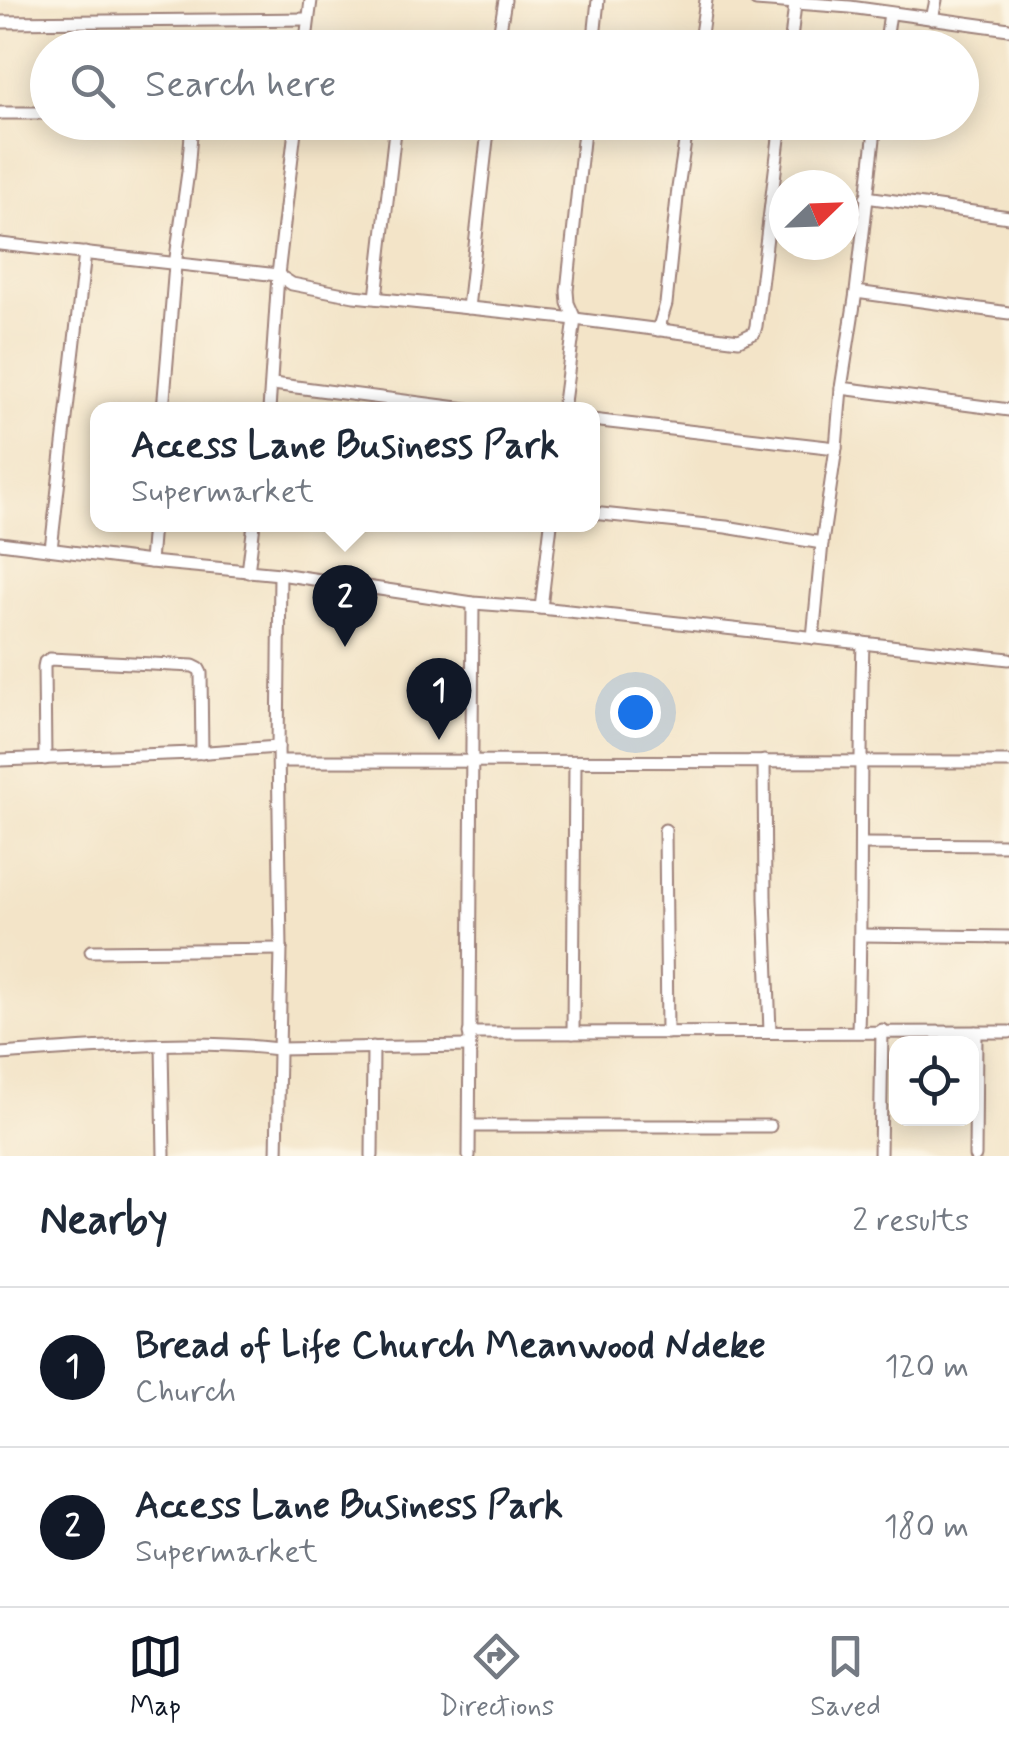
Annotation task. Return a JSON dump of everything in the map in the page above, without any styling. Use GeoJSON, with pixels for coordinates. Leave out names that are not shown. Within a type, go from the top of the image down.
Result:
{"type":"FeatureCollection","features":[{"type":"Feature","properties":{"kind":"street"},"geometry":{"type":"LineString","coordinates":[[307,30],[311,0]]}},
{"type":"Feature","properties":{"kind":"street"},"geometry":{"type":"LineString","coordinates":[[500,30],[505,0]]}},
{"type":"Feature","properties":{"kind":"street"},"geometry":{"type":"LineString","coordinates":[[595,30],[598,0]]}},
{"type":"Feature","properties":{"kind":"street"},"geometry":{"type":"LineString","coordinates":[[702,30],[706,0]]}},
{"type":"Feature","properties":{"kind":"street"},"geometry":{"type":"LineString","coordinates":[[756,0],[851,4],[1009,29]]}},
{"type":"Feature","properties":{"kind":"street"},"geometry":{"type":"LineString","coordinates":[[932,19],[936,0]]}},
{"type":"Feature","properties":{"kind":"street"},"geometry":{"type":"LineString","coordinates":[[792,30],[795,4]]}},
{"type":"Feature","properties":{"kind":"street"},"geometry":{"type":"LineString","coordinates":[[888,30],[890,13]]}},
{"type":"Feature","properties":{"kind":"street"},"geometry":{"type":"LineString","coordinates":[[0,22],[308,20]]}},
{"type":"Feature","properties":{"kind":"street"},"geometry":{"type":"LineString","coordinates":[[0,113],[30,113]]}},
{"type":"Feature","properties":{"kind":"street"},"geometry":{"type":"LineString","coordinates":[[164,402],[191,140]]}},
{"type":"Feature","properties":{"kind":"street"},"geometry":{"type":"LineString","coordinates":[[271,402],[278,275],[294,140]]}},
{"type":"Feature","properties":{"kind":"street"},"geometry":{"type":"LineString","coordinates":[[376,298],[394,140]]}},
{"type":"Feature","properties":{"kind":"street"},"geometry":{"type":"LineString","coordinates":[[468,308],[486,140]]}},
{"type":"Feature","properties":{"kind":"street"},"geometry":{"type":"LineString","coordinates":[[564,402],[575,319],[567,291],[583,140]]}},
{"type":"Feature","properties":{"kind":"street"},"geometry":{"type":"LineString","coordinates":[[658,330],[666,304],[685,140]]}},
{"type":"Feature","properties":{"kind":"street"},"geometry":{"type":"LineString","coordinates":[[0,244],[278,275],[292,284],[376,298],[732,340],[754,333],[779,140]]}},
{"type":"Feature","properties":{"kind":"street"},"geometry":{"type":"LineString","coordinates":[[813,638],[874,140]]}},
{"type":"Feature","properties":{"kind":"street"},"geometry":{"type":"LineString","coordinates":[[866,197],[1009,217]]}},
{"type":"Feature","properties":{"kind":"street"},"geometry":{"type":"LineString","coordinates":[[51,550],[85,253]]}},
{"type":"Feature","properties":{"kind":"street"},"geometry":{"type":"LineString","coordinates":[[856,292],[1009,313]]}},
{"type":"Feature","properties":{"kind":"street"},"geometry":{"type":"LineString","coordinates":[[273,384],[412,402]]}},
{"type":"Feature","properties":{"kind":"street"},"geometry":{"type":"LineString","coordinates":[[841,388],[1009,410]]}},
{"type":"Feature","properties":{"kind":"street"},"geometry":{"type":"LineString","coordinates":[[600,421],[836,448]]}},
{"type":"Feature","properties":{"kind":"street"},"geometry":{"type":"LineString","coordinates":[[600,513],[822,543]]}},
{"type":"Feature","properties":{"kind":"street"},"geometry":{"type":"LineString","coordinates":[[150,562],[152,532]]}},
{"type":"Feature","properties":{"kind":"street"},"geometry":{"type":"LineString","coordinates":[[248,572],[253,532]]}},
{"type":"Feature","properties":{"kind":"street"},"geometry":{"type":"LineString","coordinates":[[541,608],[550,532]]}},
{"type":"Feature","properties":{"kind":"street"},"geometry":{"type":"LineString","coordinates":[[0,543],[280,574],[473,603],[1009,659]]}},
{"type":"Feature","properties":{"kind":"street"},"geometry":{"type":"LineString","coordinates":[[277,1156],[280,574]]}},
{"type":"Feature","properties":{"kind":"street"},"geometry":{"type":"LineString","coordinates":[[470,1156],[473,603]]}},
{"type":"Feature","properties":{"kind":"street"},"geometry":{"type":"LineString","coordinates":[[858,1031],[863,643]]}},
{"type":"Feature","properties":{"kind":"street"},"geometry":{"type":"LineString","coordinates":[[46,759],[44,666],[50,659],[199,668],[202,753]]}},
{"type":"Feature","properties":{"kind":"street"},"geometry":{"type":"LineString","coordinates":[[0,760],[202,753],[474,762],[1009,762]]}},
{"type":"Feature","properties":{"kind":"street"},"geometry":{"type":"LineString","coordinates":[[764,761],[770,1032]]}},
{"type":"Feature","properties":{"kind":"street"},"geometry":{"type":"LineString","coordinates":[[572,1033],[575,762]]}},
{"type":"Feature","properties":{"kind":"street"},"geometry":{"type":"LineString","coordinates":[[665,830],[667,1032]]}},
{"type":"Feature","properties":{"kind":"street"},"geometry":{"type":"LineString","coordinates":[[862,844],[1009,844]]}},
{"type":"Feature","properties":{"kind":"street"},"geometry":{"type":"LineString","coordinates":[[861,936],[1009,936]]}},
{"type":"Feature","properties":{"kind":"street"},"geometry":{"type":"LineString","coordinates":[[91,950],[281,949]]}},
{"type":"Feature","properties":{"kind":"street"},"geometry":{"type":"LineString","coordinates":[[880,1156],[882,1030]]}},
{"type":"Feature","properties":{"kind":"street"},"geometry":{"type":"LineString","coordinates":[[974,1156],[976,1032]]}},
{"type":"Feature","properties":{"kind":"street"},"geometry":{"type":"LineString","coordinates":[[0,1054],[162,1046],[373,1047],[572,1033],[1009,1032]]}},
{"type":"Feature","properties":{"kind":"street"},"geometry":{"type":"LineString","coordinates":[[162,1046],[164,1156]]}},
{"type":"Feature","properties":{"kind":"street"},"geometry":{"type":"LineString","coordinates":[[372,1156],[373,1047]]}},
{"type":"Feature","properties":{"kind":"street"},"geometry":{"type":"LineString","coordinates":[[470,1126],[770,1126]]}},
{"type":"Feature","properties":{"kind":"place","name":"Access Lane Business Park"},"geometry":{"type":"Point","coordinates":[345,647]}},
{"type":"Feature","properties":{"kind":"place","name":"Bread of Life Church Meanwood Ndeke"},"geometry":{"type":"Point","coordinates":[439,740]}}]}
